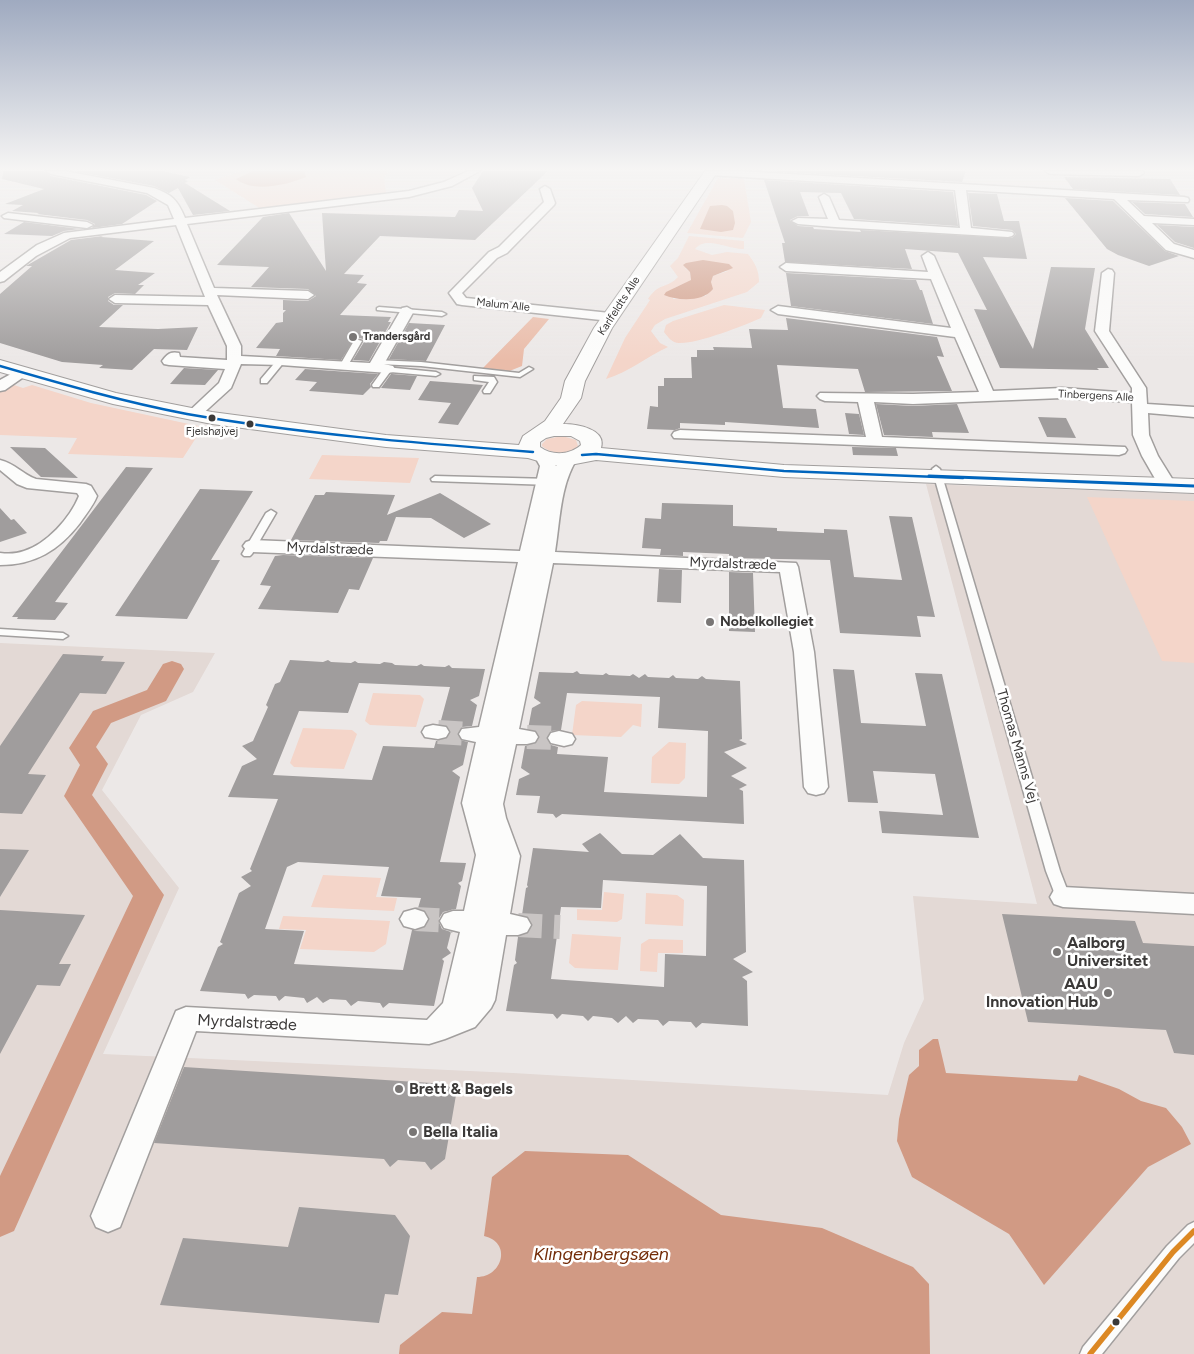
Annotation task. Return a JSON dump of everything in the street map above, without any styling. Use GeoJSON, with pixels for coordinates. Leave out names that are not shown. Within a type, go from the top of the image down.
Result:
{"type":"FeatureCollection","features":[{"type":"Feature","properties":{"kind":"street"},"geometry":{"type":"LineString","coordinates":[[0,278],[12,267],[55,239],[78,234]]}},
{"type":"Feature","properties":{"kind":"street"},"geometry":{"type":"LineString","coordinates":[[186,234],[211,296],[234,346],[234,362],[226,385],[193,415]]}},
{"type":"Feature","properties":{"kind":"street","name":"Malum Alle"},"geometry":{"type":"LineString","coordinates":[[519,234],[503,250],[493,255],[455,293],[462,301],[610,317]]}},
{"type":"Feature","properties":{"kind":"street","name":"Karlfeldts Alle"},"geometry":{"type":"LineString","coordinates":[[539,444],[571,398],[575,381],[610,317],[667,234]]}},
{"type":"Feature","properties":{"kind":"street"},"geometry":{"type":"LineString","coordinates":[[1157,234],[1170,247],[1194,254]]}},
{"type":"Feature","properties":{"kind":"street"},"geometry":{"type":"LineString","coordinates":[[928,256],[982,386],[989,396]]}},
{"type":"Feature","properties":{"kind":"street"},"geometry":{"type":"LineString","coordinates":[[786,267],[937,276]]}},
{"type":"Feature","properties":{"kind":"street"},"geometry":{"type":"LineString","coordinates":[[1108,273],[1102,331],[1139,388],[1140,403],[1194,412]]}},
{"type":"Feature","properties":{"kind":"street"},"geometry":{"type":"LineString","coordinates":[[115,299],[211,296],[219,291],[308,295]]}},
{"type":"Feature","properties":{"kind":"street"},"geometry":{"type":"LineString","coordinates":[[778,309],[959,333]]}},
{"type":"Feature","properties":{"kind":"street"},"geometry":{"type":"LineString","coordinates":[[174,356],[169,362],[281,361],[344,366],[380,366],[407,311]]}},
{"type":"Feature","properties":{"kind":"street"},"geometry":{"type":"LineString","coordinates":[[0,366],[113,398],[193,415],[262,426],[377,440],[445,445],[539,444],[580,446],[621,456],[765,470],[937,473],[1165,481],[1194,486]]}},
{"type":"Feature","properties":{"kind":"street"},"geometry":{"type":"LineString","coordinates":[[0,387],[20,373]]}},
{"type":"Feature","properties":{"kind":"street","name":"Tinbergens Alle"},"geometry":{"type":"LineString","coordinates":[[825,396],[913,399],[1062,393],[1140,403],[1139,420],[1141,435],[1150,456],[1165,481]]}},
{"type":"Feature","properties":{"kind":"street","name":"Karlfeldts Alle"},"geometry":{"type":"LineString","coordinates":[[571,398],[580,446]]}},
{"type":"Feature","properties":{"kind":"street"},"geometry":{"type":"LineString","coordinates":[[865,398],[875,442]]}},
{"type":"Feature","properties":{"kind":"street"},"geometry":{"type":"LineString","coordinates":[[539,444],[564,430],[580,446]]}},
{"type":"Feature","properties":{"kind":"street"},"geometry":{"type":"LineString","coordinates":[[680,435],[1119,450]]}},
{"type":"Feature","properties":{"kind":"street","name":"Myrdalstræde"},"geometry":{"type":"LineString","coordinates":[[108,1216],[186,1019],[429,1032],[464,1020],[474,1012],[481,1000],[485,923],[507,856],[505,844],[492,816],[491,804],[498,735],[551,482],[548,466],[539,444]]}},
{"type":"Feature","properties":{"kind":"street","name":"Myrdalstræde"},"geometry":{"type":"LineString","coordinates":[[551,482],[580,446]]}},
{"type":"Feature","properties":{"kind":"street"},"geometry":{"type":"LineString","coordinates":[[0,465],[11,470],[27,482],[80,488],[85,490],[88,496],[85,504],[64,532],[47,548],[16,558],[0,559]]}},
{"type":"Feature","properties":{"kind":"street"},"geometry":{"type":"LineString","coordinates":[[1165,481],[1194,478]]}},
{"type":"Feature","properties":{"kind":"street","name":"Myrdalstræde"},"geometry":{"type":"LineString","coordinates":[[250,550],[536,556],[789,566],[804,652],[816,787]]}},
{"type":"Feature","properties":{"kind":"street","name":"Thomas Manns Vej"},"geometry":{"type":"LineString","coordinates":[[1063,897],[1194,904]]}},
{"type":"Feature","properties":{"kind":"lane"},"geometry":{"type":"LineString","coordinates":[[379,309],[442,314]]}},
{"type":"Feature","properties":{"kind":"lane"},"geometry":{"type":"LineString","coordinates":[[344,366],[358,341]]}},
{"type":"Feature","properties":{"kind":"lane"},"geometry":{"type":"LineString","coordinates":[[264,380],[281,361]]}},
{"type":"Feature","properties":{"kind":"lane"},"geometry":{"type":"LineString","coordinates":[[380,366],[421,364],[520,375],[529,370]]}},
{"type":"Feature","properties":{"kind":"lane"},"geometry":{"type":"LineString","coordinates":[[376,385],[380,366]]}},
{"type":"Feature","properties":{"kind":"lane"},"geometry":{"type":"LineString","coordinates":[[380,366],[491,379],[493,382],[487,392]]}},
{"type":"Feature","properties":{"kind":"lane","name":"Thomas Manns Vej"},"geometry":{"type":"LineString","coordinates":[[937,473],[1053,871],[1063,897]]}},
{"type":"Feature","properties":{"kind":"lane"},"geometry":{"type":"LineString","coordinates":[[435,479],[551,482]]}},
{"type":"Feature","properties":{"kind":"lane"},"geometry":{"type":"LineString","coordinates":[[250,550],[271,513]]}},
{"type":"Feature","properties":{"kind":"lane"},"geometry":{"type":"LineString","coordinates":[[0,632],[63,636]]}},
{"type":"Feature","properties":{"kind":"lane"},"geometry":{"type":"LineString","coordinates":[[1090,1354],[1173,1252],[1194,1231]]}},
{"type":"Feature","properties":{"kind":"shaded area"},"geometry":{"type":"Polygon","coordinates":[[[700,234],[745,234],[743,238],[700,234]]]}},
{"type":"Feature","properties":{"kind":"shaded area"},"geometry":{"type":"Polygon","coordinates":[[[689,236],[744,241],[744,249],[705,243],[695,249],[712,255],[727,252],[748,254],[756,267],[759,282],[747,292],[665,319],[655,325],[651,331],[660,343],[668,347],[606,379],[625,338],[650,300],[648,299],[656,290],[678,277],[670,266],[678,258],[689,236]],[[685,268],[690,272],[691,281],[674,288],[673,299],[706,296],[713,276],[728,271],[685,268]]]}},
{"type":"Feature","properties":{"kind":"shaded area"},"geometry":{"type":"Polygon","coordinates":[[[724,305],[765,310],[761,318],[697,341],[677,343],[664,332],[666,325],[673,321],[724,305]]]}},
{"type":"Feature","properties":{"kind":"shaded area"},"geometry":{"type":"Polygon","coordinates":[[[533,317],[549,319],[524,349],[522,366],[507,372],[482,369],[533,317]]]}},
{"type":"Feature","properties":{"kind":"shaded area"},"geometry":{"type":"Polygon","coordinates":[[[8,383],[23,388],[32,385],[91,403],[203,427],[183,458],[68,454],[77,438],[0,435],[0,391],[8,383]]]}},
{"type":"Feature","properties":{"kind":"shaded area"},"geometry":{"type":"Polygon","coordinates":[[[562,436],[576,440],[578,446],[570,451],[560,453],[542,446],[547,439],[562,436]]]}},
{"type":"Feature","properties":{"kind":"shaded area"},"geometry":{"type":"Polygon","coordinates":[[[322,455],[419,458],[410,483],[309,479],[322,455]]]}},
{"type":"Feature","properties":{"kind":"shaded area","name":"Aalborg Universitet"},"geometry":{"type":"Polygon","coordinates":[[[926,484],[1194,494],[1194,1354],[0,1354],[0,643],[215,653],[193,692],[141,715],[102,790],[179,888],[103,1054],[513,1073],[888,1095],[904,1043],[924,999],[913,896],[1037,904],[926,484]]]}},
{"type":"Feature","properties":{"kind":"shaded area"},"geometry":{"type":"Polygon","coordinates":[[[1087,497],[1194,501],[1194,663],[1162,661],[1087,497]]]}},
{"type":"Feature","properties":{"kind":"shaded area"},"geometry":{"type":"Polygon","coordinates":[[[373,693],[420,695],[424,699],[416,727],[370,725],[365,721],[373,693]]]}},
{"type":"Feature","properties":{"kind":"shaded area"},"geometry":{"type":"Polygon","coordinates":[[[582,701],[642,704],[641,727],[633,725],[621,737],[572,735],[576,705],[582,701]]]}},
{"type":"Feature","properties":{"kind":"shaded area"},"geometry":{"type":"Polygon","coordinates":[[[303,728],[352,730],[357,734],[344,769],[294,767],[290,763],[303,728]]]}},
{"type":"Feature","properties":{"kind":"shaded area"},"geometry":{"type":"Polygon","coordinates":[[[669,742],[686,743],[685,778],[679,784],[651,783],[652,757],[669,742]]]}},
{"type":"Feature","properties":{"kind":"shaded area"},"geometry":{"type":"Polygon","coordinates":[[[323,875],[381,878],[376,897],[397,898],[394,911],[311,907],[323,875]]]}},
{"type":"Feature","properties":{"kind":"shaded area"},"geometry":{"type":"Polygon","coordinates":[[[604,892],[624,894],[622,919],[617,922],[577,920],[577,909],[602,910],[604,892]]]}},
{"type":"Feature","properties":{"kind":"shaded area"},"geometry":{"type":"Polygon","coordinates":[[[646,893],[677,895],[684,900],[683,926],[645,924],[646,893]]]}},
{"type":"Feature","properties":{"kind":"shaded area"},"geometry":{"type":"Polygon","coordinates":[[[283,916],[390,921],[386,944],[374,952],[300,949],[306,930],[279,929],[283,916]]]}},
{"type":"Feature","properties":{"kind":"shaded area"},"geometry":{"type":"Polygon","coordinates":[[[572,934],[621,937],[618,970],[575,968],[569,963],[572,934]]]}},
{"type":"Feature","properties":{"kind":"shaded area"},"geometry":{"type":"Polygon","coordinates":[[[649,939],[683,940],[683,953],[658,953],[657,972],[640,971],[641,944],[649,939]]]}},
{"type":"Feature","properties":{"kind":"water"},"geometry":{"type":"Polygon","coordinates":[[[703,260],[729,264],[733,268],[713,276],[711,282],[713,289],[703,296],[683,299],[664,295],[666,292],[691,280],[690,272],[683,265],[703,260]]]}},
{"type":"Feature","properties":{"kind":"water"},"geometry":{"type":"Polygon","coordinates":[[[933,1039],[938,1039],[946,1073],[1077,1081],[1079,1075],[1119,1089],[1141,1101],[1166,1108],[1182,1127],[1191,1144],[1148,1167],[1044,1285],[1009,1234],[912,1177],[897,1141],[899,1119],[909,1075],[919,1066],[919,1050],[933,1039]]]}},
{"type":"Feature","properties":{"kind":"water","name":"Klingenbergsøen"},"geometry":{"type":"Polygon","coordinates":[[[525,1151],[628,1155],[721,1215],[822,1228],[913,1267],[929,1284],[930,1354],[399,1354],[400,1345],[442,1312],[472,1314],[477,1277],[493,1271],[501,1259],[498,1245],[493,1239],[484,1236],[492,1177],[525,1151]]]}},
{"type":"Feature","properties":{"kind":"building"},"geometry":{"type":"Polygon","coordinates":[[[8,234],[56,234],[52,236],[8,234]]]}},
{"type":"Feature","properties":{"kind":"building"},"geometry":{"type":"Polygon","coordinates":[[[247,234],[303,234],[326,271],[323,234],[481,234],[475,240],[380,236],[344,274],[364,275],[357,283],[367,284],[340,315],[391,317],[388,322],[391,322],[369,361],[353,360],[364,342],[363,339],[356,337],[341,360],[276,356],[280,349],[256,348],[276,323],[283,322],[283,313],[286,310],[283,310],[283,300],[308,301],[316,296],[308,289],[251,287],[269,267],[217,265],[247,234]]]}},
{"type":"Feature","properties":{"kind":"building"},"geometry":{"type":"Polygon","coordinates":[[[782,234],[940,234],[1012,238],[1016,234],[1022,234],[1027,259],[983,257],[1033,349],[1051,267],[1095,268],[1085,329],[1109,368],[1097,368],[1099,370],[1000,368],[974,309],[987,310],[958,253],[905,249],[912,269],[785,262],[782,243],[785,243],[782,234]]]}},
{"type":"Feature","properties":{"kind":"building"},"geometry":{"type":"Polygon","coordinates":[[[1095,234],[1148,234],[1165,251],[1179,256],[1149,266],[1107,249],[1095,234]]]}},
{"type":"Feature","properties":{"kind":"building"},"geometry":{"type":"Polygon","coordinates":[[[1167,234],[1194,234],[1194,248],[1175,242],[1167,234]]]}},
{"type":"Feature","properties":{"kind":"building"},"geometry":{"type":"Polygon","coordinates":[[[103,236],[101,237],[154,241],[115,270],[155,273],[138,285],[144,285],[135,294],[115,293],[108,297],[108,301],[114,305],[123,305],[99,327],[158,329],[198,327],[187,350],[154,349],[132,370],[99,368],[103,365],[62,362],[0,343],[0,294],[32,266],[26,266],[71,240],[103,236]]]}},
{"type":"Feature","properties":{"kind":"building"},"geometry":{"type":"Polygon","coordinates":[[[786,273],[916,280],[920,290],[922,290],[933,324],[791,306],[786,273]]]}},
{"type":"Feature","properties":{"kind":"building"},"geometry":{"type":"Polygon","coordinates":[[[786,318],[937,337],[944,357],[937,356],[952,391],[865,392],[858,369],[777,365],[783,408],[816,409],[819,428],[725,422],[725,425],[680,423],[680,428],[675,430],[647,429],[650,406],[658,407],[658,386],[664,386],[664,378],[692,378],[691,357],[697,357],[697,350],[714,350],[713,347],[752,348],[749,329],[788,330],[786,318]]]}},
{"type":"Feature","properties":{"kind":"building"},"geometry":{"type":"Polygon","coordinates":[[[409,323],[445,325],[426,361],[389,359],[409,323]]]}},
{"type":"Feature","properties":{"kind":"building"},"geometry":{"type":"Polygon","coordinates":[[[184,368],[218,370],[205,385],[170,384],[184,368]]]}},
{"type":"Feature","properties":{"kind":"building"},"geometry":{"type":"Polygon","coordinates":[[[305,369],[378,374],[370,384],[371,387],[363,395],[309,391],[317,382],[295,380],[305,369]]]}},
{"type":"Feature","properties":{"kind":"building"},"geometry":{"type":"Polygon","coordinates":[[[391,374],[417,376],[410,390],[381,388],[391,374]]]}},
{"type":"Feature","properties":{"kind":"building"},"geometry":{"type":"Polygon","coordinates":[[[430,381],[483,385],[458,425],[438,423],[451,403],[418,400],[430,381]]]}},
{"type":"Feature","properties":{"kind":"building"},"geometry":{"type":"Polygon","coordinates":[[[876,404],[913,406],[957,404],[969,433],[932,432],[933,437],[884,435],[876,404]]]}},
{"type":"Feature","properties":{"kind":"building"},"geometry":{"type":"Polygon","coordinates":[[[845,413],[859,414],[864,435],[849,434],[845,413]]]}},
{"type":"Feature","properties":{"kind":"building"},"geometry":{"type":"Polygon","coordinates":[[[1038,417],[1066,418],[1076,438],[1047,437],[1038,417]]]}},
{"type":"Feature","properties":{"kind":"building"},"geometry":{"type":"Polygon","coordinates":[[[10,447],[45,448],[78,478],[41,477],[10,447]]]}},
{"type":"Feature","properties":{"kind":"building"},"geometry":{"type":"Polygon","coordinates":[[[852,447],[896,448],[898,456],[853,455],[852,447]]]}},
{"type":"Feature","properties":{"kind":"building"},"geometry":{"type":"Polygon","coordinates":[[[126,467],[153,468],[55,602],[68,603],[55,620],[17,619],[18,617],[12,617],[126,467]]]}},
{"type":"Feature","properties":{"kind":"building"},"geometry":{"type":"Polygon","coordinates":[[[200,489],[253,491],[211,560],[220,560],[187,619],[115,616],[200,489]]]}},
{"type":"Feature","properties":{"kind":"building"},"geometry":{"type":"Polygon","coordinates":[[[326,492],[395,495],[387,515],[440,493],[491,524],[464,538],[431,518],[396,517],[387,541],[380,541],[379,543],[291,540],[315,495],[324,495],[326,492]]]}},
{"type":"Feature","properties":{"kind":"building"},"geometry":{"type":"Polygon","coordinates":[[[662,503],[733,505],[733,526],[777,528],[777,531],[824,533],[824,529],[847,530],[854,577],[902,580],[889,516],[912,517],[935,617],[917,616],[921,637],[840,633],[830,560],[729,558],[729,554],[683,552],[683,556],[660,555],[661,549],[642,548],[645,518],[661,519],[662,503]]]}},
{"type":"Feature","properties":{"kind":"building"},"geometry":{"type":"Polygon","coordinates":[[[0,508],[11,520],[14,519],[27,533],[0,542],[0,508]]]}},
{"type":"Feature","properties":{"kind":"building"},"geometry":{"type":"Polygon","coordinates":[[[275,556],[373,558],[359,590],[349,589],[338,613],[258,609],[271,586],[260,585],[275,556]]]}},
{"type":"Feature","properties":{"kind":"building"},"geometry":{"type":"Polygon","coordinates":[[[659,569],[682,570],[681,603],[657,602],[659,569]]]}},
{"type":"Feature","properties":{"kind":"building"},"geometry":{"type":"Polygon","coordinates":[[[729,572],[753,573],[755,632],[729,631],[729,572]]]}},
{"type":"Feature","properties":{"kind":"building"},"geometry":{"type":"Polygon","coordinates":[[[63,654],[104,656],[101,661],[125,662],[106,694],[80,693],[28,774],[46,775],[22,814],[0,813],[0,746],[63,654]]]}},
{"type":"Feature","properties":{"kind":"building"},"geometry":{"type":"Polygon","coordinates":[[[290,660],[323,662],[328,660],[331,662],[351,663],[355,661],[358,663],[380,664],[384,662],[395,665],[417,666],[421,664],[424,666],[445,667],[449,665],[452,668],[485,669],[479,696],[470,700],[477,705],[472,726],[462,727],[457,733],[460,740],[468,742],[463,765],[452,771],[460,777],[440,862],[466,863],[462,881],[458,883],[461,886],[456,909],[443,912],[438,920],[442,929],[451,932],[447,948],[451,953],[442,959],[444,961],[434,1006],[389,1003],[383,1008],[380,1003],[358,1001],[351,1006],[346,1000],[330,999],[323,1003],[317,997],[307,1003],[304,998],[285,996],[279,1001],[276,996],[254,995],[248,999],[245,994],[200,991],[218,947],[223,944],[220,942],[239,893],[251,886],[241,877],[252,871],[250,869],[278,799],[228,797],[242,766],[257,759],[242,746],[253,741],[268,707],[266,705],[275,684],[280,682],[290,660]],[[359,683],[348,713],[299,711],[273,775],[372,780],[383,746],[434,748],[436,741],[446,739],[451,733],[448,726],[440,724],[450,687],[359,683]],[[298,862],[287,867],[265,929],[304,931],[294,964],[403,970],[412,930],[425,928],[430,920],[426,911],[418,908],[421,898],[381,896],[389,867],[298,862]]]}},
{"type":"Feature","properties":{"kind":"building"},"geometry":{"type":"Polygon","coordinates":[[[833,669],[854,670],[861,723],[926,726],[915,673],[942,674],[979,838],[882,833],[879,811],[943,815],[935,774],[873,771],[878,803],[848,802],[833,669]]]}},
{"type":"Feature","properties":{"kind":"building"},"geometry":{"type":"Polygon","coordinates":[[[577,671],[580,674],[603,675],[606,673],[609,675],[630,676],[633,674],[639,678],[645,674],[648,677],[669,678],[673,675],[676,678],[698,679],[702,676],[706,679],[740,681],[742,739],[739,740],[747,744],[724,752],[747,768],[731,776],[747,785],[739,789],[743,791],[744,824],[562,814],[556,818],[553,814],[537,813],[540,796],[516,795],[519,779],[530,774],[521,768],[525,746],[535,744],[540,738],[537,731],[528,729],[532,708],[541,703],[534,698],[539,672],[573,673],[577,671]],[[567,693],[561,730],[551,731],[546,739],[551,745],[558,747],[557,754],[608,757],[604,792],[707,797],[708,731],[658,728],[660,697],[567,693]]]}},
{"type":"Feature","properties":{"kind":"building"},"geometry":{"type":"Polygon","coordinates":[[[600,833],[622,854],[653,855],[680,834],[703,858],[744,860],[746,952],[733,959],[753,972],[742,977],[747,981],[748,1026],[702,1023],[696,1028],[691,1022],[669,1021],[663,1026],[658,1020],[638,1019],[633,1023],[626,1016],[618,1023],[612,1018],[593,1016],[588,1021],[583,1016],[562,1014],[557,1019],[553,1014],[506,1011],[514,965],[517,963],[515,960],[518,937],[528,934],[533,926],[529,917],[522,915],[533,848],[589,852],[582,844],[600,833]],[[603,880],[601,908],[561,907],[551,979],[664,987],[665,954],[706,956],[707,886],[603,880]]]}},
{"type":"Feature","properties":{"kind":"building"},"geometry":{"type":"Polygon","coordinates":[[[0,849],[29,850],[0,897],[0,849]]]}},
{"type":"Feature","properties":{"kind":"building"},"geometry":{"type":"Polygon","coordinates":[[[0,910],[85,915],[59,964],[71,964],[60,986],[37,985],[0,1054],[0,910]]]}},
{"type":"Feature","properties":{"kind":"building","name":"AAU Innovation Hub"},"geometry":{"type":"Polygon","coordinates":[[[1002,914],[1135,921],[1143,943],[1194,946],[1194,1055],[1174,1053],[1166,1030],[1028,1022],[1002,914]]]}},
{"type":"Feature","properties":{"kind":"building"},"geometry":{"type":"Polygon","coordinates":[[[184,1067],[447,1084],[456,1095],[445,1159],[431,1170],[425,1162],[398,1160],[390,1167],[384,1159],[154,1143],[184,1067]]]}},
{"type":"Feature","properties":{"kind":"building"},"geometry":{"type":"Polygon","coordinates":[[[299,1207],[395,1215],[410,1236],[398,1295],[385,1294],[379,1323],[160,1305],[183,1238],[288,1247],[299,1207]]]}},
{"type":"Feature","properties":{"kind":"waterway"},"geometry":{"type":"LineString","coordinates":[[0,1218],[149,895],[78,796],[94,764],[82,748],[102,717],[157,695],[172,669]]}},
{"type":"Feature","properties":{"kind":"tunnel"},"geometry":{"type":"LineString","coordinates":[[438,732],[470,734]]}},
{"type":"Feature","properties":{"kind":"tunnel"},"geometry":{"type":"LineString","coordinates":[[527,737],[559,738]]}},
{"type":"Feature","properties":{"kind":"tunnel"},"geometry":{"type":"LineString","coordinates":[[415,919],[453,921]]}},
{"type":"Feature","properties":{"kind":"tunnel"},"geometry":{"type":"LineString","coordinates":[[518,925],[560,927]]}},
{"type":"Feature","properties":{"kind":"transit line"},"geometry":{"type":"LineString","coordinates":[[0,366],[132,402],[213,418],[373,438],[533,452]]}},
{"type":"Feature","properties":{"kind":"transit line"},"geometry":{"type":"LineString","coordinates":[[582,455],[596,454],[784,471],[1194,486]]}},
{"type":"Feature","properties":{"kind":"transit line"},"geometry":{"type":"LineString","coordinates":[[1090,1354],[1173,1252],[1194,1231]]}},
{"type":"Feature","properties":{"kind":"place","name":"Trandersgård"},"geometry":{"type":"Point","coordinates":[353,337]}},
{"type":"Feature","properties":{"kind":"place","name":"Fjelshøjvej"},"geometry":{"type":"Point","coordinates":[212,418]}},
{"type":"Feature","properties":{"kind":"place","name":"Nobelkollegiet"},"geometry":{"type":"Point","coordinates":[710,622]}},
{"type":"Feature","properties":{"kind":"place","name":"Aalborg Universitet"},"geometry":{"type":"Point","coordinates":[1057,952]}},
{"type":"Feature","properties":{"kind":"place","name":"AAU Innovation Hub"},"geometry":{"type":"Point","coordinates":[1108,993]}},
{"type":"Feature","properties":{"kind":"place","name":"Brett & Bagels"},"geometry":{"type":"Point","coordinates":[399,1089]}},
{"type":"Feature","properties":{"kind":"place","name":"Bella Italia"},"geometry":{"type":"Point","coordinates":[413,1132]}}]}
